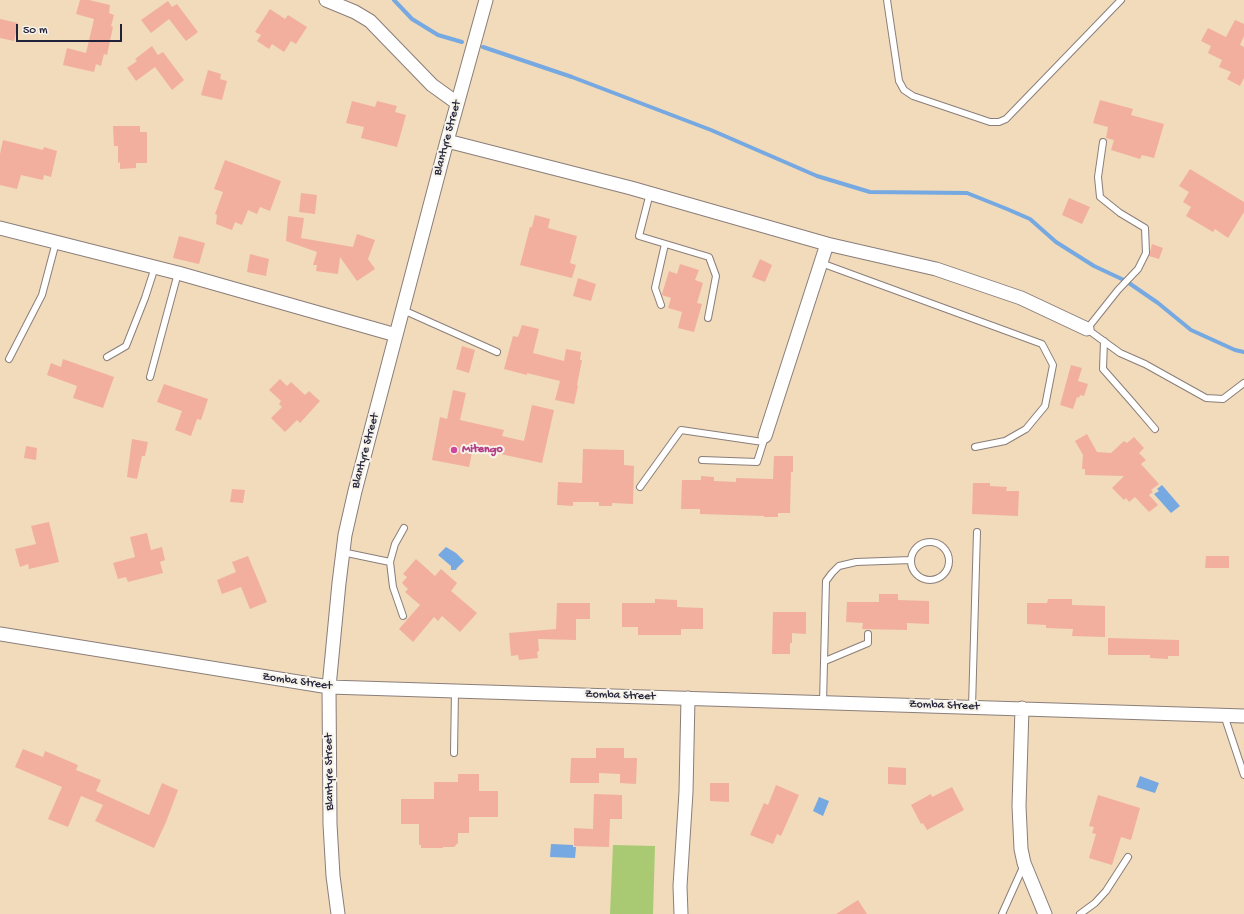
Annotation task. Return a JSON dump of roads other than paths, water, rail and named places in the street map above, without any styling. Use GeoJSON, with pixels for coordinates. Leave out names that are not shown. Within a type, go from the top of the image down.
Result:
{"type":"FeatureCollection","features":[{"type":"Feature","properties":{"kind":"street"},"geometry":{"type":"LineString","coordinates":[[326,0],[355,12],[370,21],[432,85],[457,103]]}},
{"type":"Feature","properties":{"kind":"street","name":"Blantyre Street"},"geometry":{"type":"LineString","coordinates":[[338,914],[333,876],[330,824],[329,687],[342,552],[349,516],[396,335],[457,103],[486,0]]}},
{"type":"Feature","properties":{"kind":"street"},"geometry":{"type":"LineString","coordinates":[[447,141],[650,193],[827,244],[936,269],[1021,298],[1087,329]]}},
{"type":"Feature","properties":{"kind":"street"},"geometry":{"type":"LineString","coordinates":[[0,228],[178,273],[396,335]]}},
{"type":"Feature","properties":{"kind":"street"},"geometry":{"type":"LineString","coordinates":[[764,439],[827,244]]}},
{"type":"Feature","properties":{"kind":"street","name":"Zomba Street"},"geometry":{"type":"LineString","coordinates":[[0,634],[329,687],[1244,716]]}},
{"type":"Feature","properties":{"kind":"street"},"geometry":{"type":"LineString","coordinates":[[681,914],[680,886],[686,792],[688,698]]}},
{"type":"Feature","properties":{"kind":"street"},"geometry":{"type":"LineString","coordinates":[[1022,708],[1019,833],[1024,863],[1044,914]]}},
{"type":"Feature","properties":{"kind":"lane"},"geometry":{"type":"LineString","coordinates":[[887,0],[899,81],[904,90],[913,96],[990,122],[999,122],[1006,119],[1121,0]]}},
{"type":"Feature","properties":{"kind":"lane"},"geometry":{"type":"LineString","coordinates":[[1103,142],[1098,177],[1100,197],[1120,213],[1145,228],[1146,253],[1138,269],[1118,290],[1087,329],[1120,352],[1206,398],[1223,399],[1244,383]]}},
{"type":"Feature","properties":{"kind":"lane"},"geometry":{"type":"LineString","coordinates":[[650,193],[639,236],[709,257],[716,276],[708,318]]}},
{"type":"Feature","properties":{"kind":"lane"},"geometry":{"type":"LineString","coordinates":[[9,359],[42,295],[56,242]]}},
{"type":"Feature","properties":{"kind":"lane"},"geometry":{"type":"LineString","coordinates":[[661,305],[656,288],[665,244]]}},
{"type":"Feature","properties":{"kind":"lane"},"geometry":{"type":"LineString","coordinates":[[821,263],[1042,344],[1053,365],[1045,406],[1026,429],[1016,435],[1005,441],[975,447]]}},
{"type":"Feature","properties":{"kind":"lane"},"geometry":{"type":"LineString","coordinates":[[107,357],[126,346],[145,298],[155,267]]}},
{"type":"Feature","properties":{"kind":"lane"},"geometry":{"type":"LineString","coordinates":[[150,377],[178,273]]}},
{"type":"Feature","properties":{"kind":"lane"},"geometry":{"type":"LineString","coordinates":[[403,310],[497,352]]}},
{"type":"Feature","properties":{"kind":"lane"},"geometry":{"type":"LineString","coordinates":[[1104,341],[1103,369],[1155,429]]}},
{"type":"Feature","properties":{"kind":"lane"},"geometry":{"type":"LineString","coordinates":[[640,487],[681,430],[764,439],[757,462],[702,460]]}},
{"type":"Feature","properties":{"kind":"lane"},"geometry":{"type":"LineString","coordinates":[[404,528],[395,544],[390,562],[393,587],[404,616]]}},
{"type":"Feature","properties":{"kind":"lane"},"geometry":{"type":"LineString","coordinates":[[972,707],[977,532]]}},
{"type":"Feature","properties":{"kind":"lane"},"geometry":{"type":"LineString","coordinates":[[934,542],[941,544],[946,549],[950,561],[949,567],[942,577],[930,581],[918,577],[911,566],[911,560],[912,553],[921,544],[934,542]]}},
{"type":"Feature","properties":{"kind":"lane"},"geometry":{"type":"LineString","coordinates":[[342,552],[390,562]]}},
{"type":"Feature","properties":{"kind":"lane"},"geometry":{"type":"LineString","coordinates":[[823,703],[826,581],[839,566],[856,562],[911,560]]}},
{"type":"Feature","properties":{"kind":"lane"},"geometry":{"type":"LineString","coordinates":[[825,661],[868,643],[868,634]]}},
{"type":"Feature","properties":{"kind":"lane"},"geometry":{"type":"LineString","coordinates":[[454,753],[455,691]]}},
{"type":"Feature","properties":{"kind":"lane"},"geometry":{"type":"LineString","coordinates":[[1224,715],[1244,775]]}},
{"type":"Feature","properties":{"kind":"lane"},"geometry":{"type":"LineString","coordinates":[[1080,914],[1095,903],[1106,891],[1128,856]]}},
{"type":"Feature","properties":{"kind":"lane"},"geometry":{"type":"LineString","coordinates":[[1002,914],[1024,863]]}},
{"type":"Feature","properties":{"kind":"water"},"geometry":{"type":"Polygon","coordinates":[[[1162,485],[1180,506],[1171,513],[1154,494],[1159,491],[1157,489],[1162,485]]]}},
{"type":"Feature","properties":{"kind":"water"},"geometry":{"type":"Polygon","coordinates":[[[446,547],[456,553],[464,561],[456,570],[451,570],[451,566],[438,555],[446,547]]]}},
{"type":"Feature","properties":{"kind":"water"},"geometry":{"type":"Polygon","coordinates":[[[1140,776],[1159,783],[1155,793],[1136,787],[1140,776]]]}},
{"type":"Feature","properties":{"kind":"water"},"geometry":{"type":"Polygon","coordinates":[[[819,797],[829,801],[823,816],[813,811],[819,797]]]}},
{"type":"Feature","properties":{"kind":"water"},"geometry":{"type":"Polygon","coordinates":[[[551,844],[573,845],[573,847],[576,847],[575,858],[550,857],[551,844]]]}},
{"type":"Feature","properties":{"kind":"waterway"},"geometry":{"type":"LineString","coordinates":[[394,0],[412,19],[438,35],[462,42]]}},
{"type":"Feature","properties":{"kind":"waterway"},"geometry":{"type":"LineString","coordinates":[[483,47],[572,77],[711,130],[817,176],[870,192],[967,193],[1007,209],[1030,219],[1056,242],[1094,266],[1126,281],[1158,303],[1191,330],[1235,350],[1244,352]]}},
{"type":"Feature","properties":{"kind":"place","name":"Mitengo"},"geometry":{"type":"Point","coordinates":[454,450]}}]}
